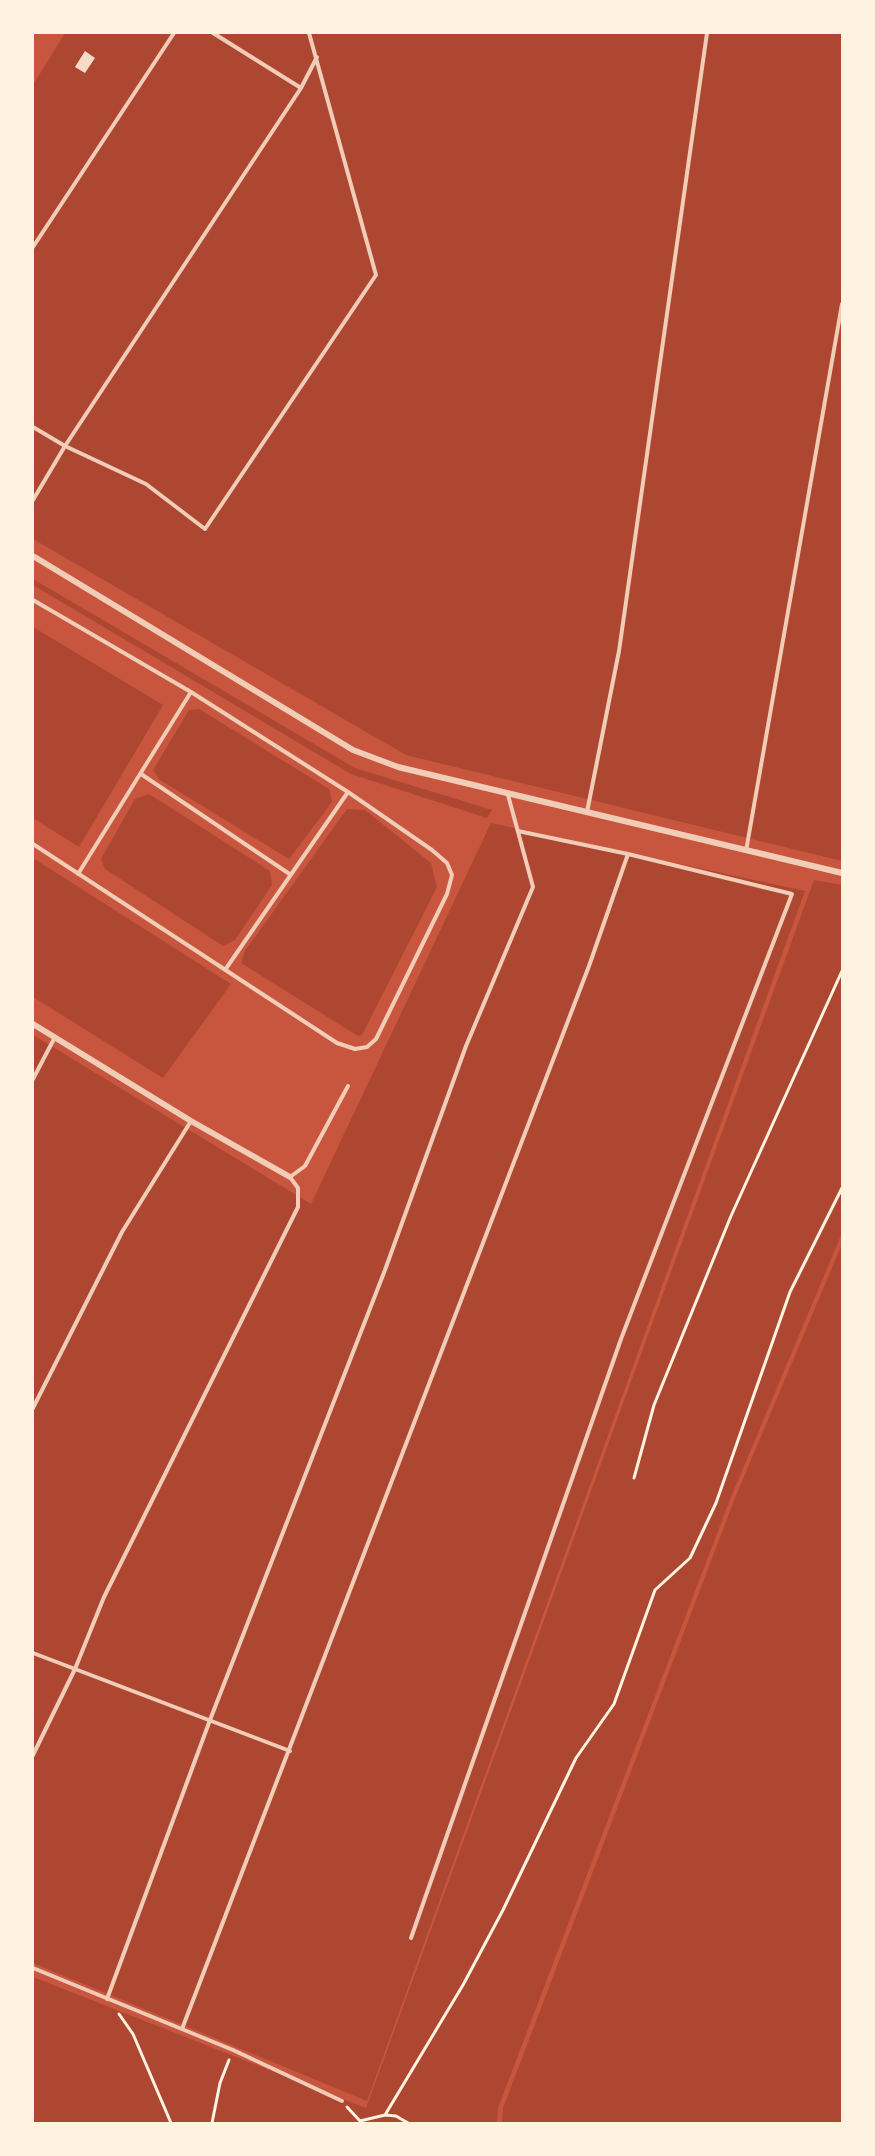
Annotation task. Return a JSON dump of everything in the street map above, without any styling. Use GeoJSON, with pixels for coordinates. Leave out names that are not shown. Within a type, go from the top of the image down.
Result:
{"type":"FeatureCollection","features":[{"type":"Feature","properties":{"kind":"street"},"geometry":{"type":"LineString","coordinates":[[33,556],[353,750],[398,767],[508,795],[842,873]]}},
{"type":"Feature","properties":{"kind":"street"},"geometry":{"type":"LineString","coordinates":[[33,1024],[191,1121],[290,1176]]}},
{"type":"Feature","properties":{"kind":"lane"},"geometry":{"type":"LineString","coordinates":[[33,247],[174,33]]}},
{"type":"Feature","properties":{"kind":"lane"},"geometry":{"type":"LineString","coordinates":[[213,33],[301,88]]}},
{"type":"Feature","properties":{"kind":"lane"},"geometry":{"type":"LineString","coordinates":[[33,427],[65,446],[146,484],[205,529],[376,275],[309,33]]}},
{"type":"Feature","properties":{"kind":"lane"},"geometry":{"type":"LineString","coordinates":[[587,813],[619,651],[707,33]]}},
{"type":"Feature","properties":{"kind":"lane"},"geometry":{"type":"LineString","coordinates":[[33,500],[65,446],[301,88],[317,56]]}},
{"type":"Feature","properties":{"kind":"lane"},"geometry":{"type":"LineString","coordinates":[[746,852],[842,304]]}},
{"type":"Feature","properties":{"kind":"lane"},"geometry":{"type":"LineString","coordinates":[[33,600],[191,692],[348,792],[432,850],[447,863],[452,875],[447,894],[376,1039],[367,1047],[356,1049],[337,1043],[33,844]]}},
{"type":"Feature","properties":{"kind":"lane"},"geometry":{"type":"LineString","coordinates":[[78,874],[191,692]]}},
{"type":"Feature","properties":{"kind":"lane"},"geometry":{"type":"LineString","coordinates":[[141,774],[291,876]]}},
{"type":"Feature","properties":{"kind":"lane"},"geometry":{"type":"LineString","coordinates":[[225,970],[348,792]]}},
{"type":"Feature","properties":{"kind":"lane"},"geometry":{"type":"LineString","coordinates":[[107,1999],[210,1720],[385,1270],[466,1046],[533,887],[508,795]]}},
{"type":"Feature","properties":{"kind":"lane"},"geometry":{"type":"LineString","coordinates":[[411,1938],[621,1339],[792,894],[628,854],[518,831]]}},
{"type":"Feature","properties":{"kind":"lane"},"geometry":{"type":"LineString","coordinates":[[182,2029],[589,966],[628,854]]}},
{"type":"Feature","properties":{"kind":"lane"},"geometry":{"type":"LineString","coordinates":[[33,1079],[55,1037]]}},
{"type":"Feature","properties":{"kind":"lane"},"geometry":{"type":"LineString","coordinates":[[33,1755],[75,1669],[104,1597],[298,1208],[298,1188],[290,1176],[304,1166],[348,1086]]}},
{"type":"Feature","properties":{"kind":"lane"},"geometry":{"type":"LineString","coordinates":[[33,1408],[122,1232],[191,1121]]}},
{"type":"Feature","properties":{"kind":"lane"},"geometry":{"type":"LineString","coordinates":[[33,1653],[290,1751]]}},
{"type":"Feature","properties":{"kind":"lane"},"geometry":{"type":"LineString","coordinates":[[33,1968],[233,2050],[342,2101]]}},
{"type":"Feature","properties":{"kind":"path"},"geometry":{"type":"LineString","coordinates":[[634,1478],[654,1405],[731,1216],[842,971]]}},
{"type":"Feature","properties":{"kind":"path"},"geometry":{"type":"LineString","coordinates":[[385,2115],[463,1985],[493,1929],[576,1758],[614,1704],[655,1590],[690,1558],[716,1503],[790,1292],[842,1188]]}},
{"type":"Feature","properties":{"kind":"path"},"geometry":{"type":"LineString","coordinates":[[107,1999],[133,2034],[171,2123]]}},
{"type":"Feature","properties":{"kind":"path"},"geometry":{"type":"LineString","coordinates":[[212,2123],[220,2083],[233,2050]]}},
{"type":"Feature","properties":{"kind":"path"},"geometry":{"type":"LineString","coordinates":[[342,2101],[358,2122],[385,2115],[396,2116],[408,2123]]}},
{"type":"Feature","properties":{"kind":"shaded area"},"geometry":{"type":"Polygon","coordinates":[[[65,33],[842,33],[842,861],[406,755],[33,539],[33,85],[65,33]]]}},
{"type":"Feature","properties":{"kind":"shaded area"},"geometry":{"type":"Polygon","coordinates":[[[33,579],[355,768],[492,810],[487,818],[351,774],[33,585],[33,579]]]}},
{"type":"Feature","properties":{"kind":"shaded area"},"geometry":{"type":"Polygon","coordinates":[[[33,627],[163,705],[79,847],[33,818],[33,627]]]}},
{"type":"Feature","properties":{"kind":"shaded area"},"geometry":{"type":"Polygon","coordinates":[[[199,709],[329,789],[332,802],[289,859],[160,780],[153,770],[189,710],[199,709]]]}},
{"type":"Feature","properties":{"kind":"shaded area"},"geometry":{"type":"Polygon","coordinates":[[[149,794],[270,871],[272,885],[235,940],[223,946],[105,869],[101,859],[135,799],[149,794]]]}},
{"type":"Feature","properties":{"kind":"shaded area"},"geometry":{"type":"Polygon","coordinates":[[[347,809],[365,810],[431,863],[437,887],[362,1035],[358,1036],[241,963],[245,951],[347,809]]]}},
{"type":"Feature","properties":{"kind":"shaded area"},"geometry":{"type":"Polygon","coordinates":[[[491,823],[805,891],[367,2101],[33,1963],[33,1035],[311,1204],[491,823]]]}},
{"type":"Feature","properties":{"kind":"shaded area"},"geometry":{"type":"Polygon","coordinates":[[[33,858],[231,984],[163,1078],[33,997],[33,858]]]}},
{"type":"Feature","properties":{"kind":"shaded area"},"geometry":{"type":"Polygon","coordinates":[[[814,880],[842,885],[842,1233],[731,1497],[498,2108],[497,2123],[33,2123],[33,1977],[366,2108],[814,880]]]}},
{"type":"Feature","properties":{"kind":"shaded area"},"geometry":{"type":"Polygon","coordinates":[[[842,1244],[842,2123],[502,2123],[503,2108],[735,1498],[842,1244]]]}},
{"type":"Feature","properties":{"kind":"building"},"geometry":{"type":"Polygon","coordinates":[[[85,51],[95,58],[85,73],[75,67],[85,51]]]}}]}
